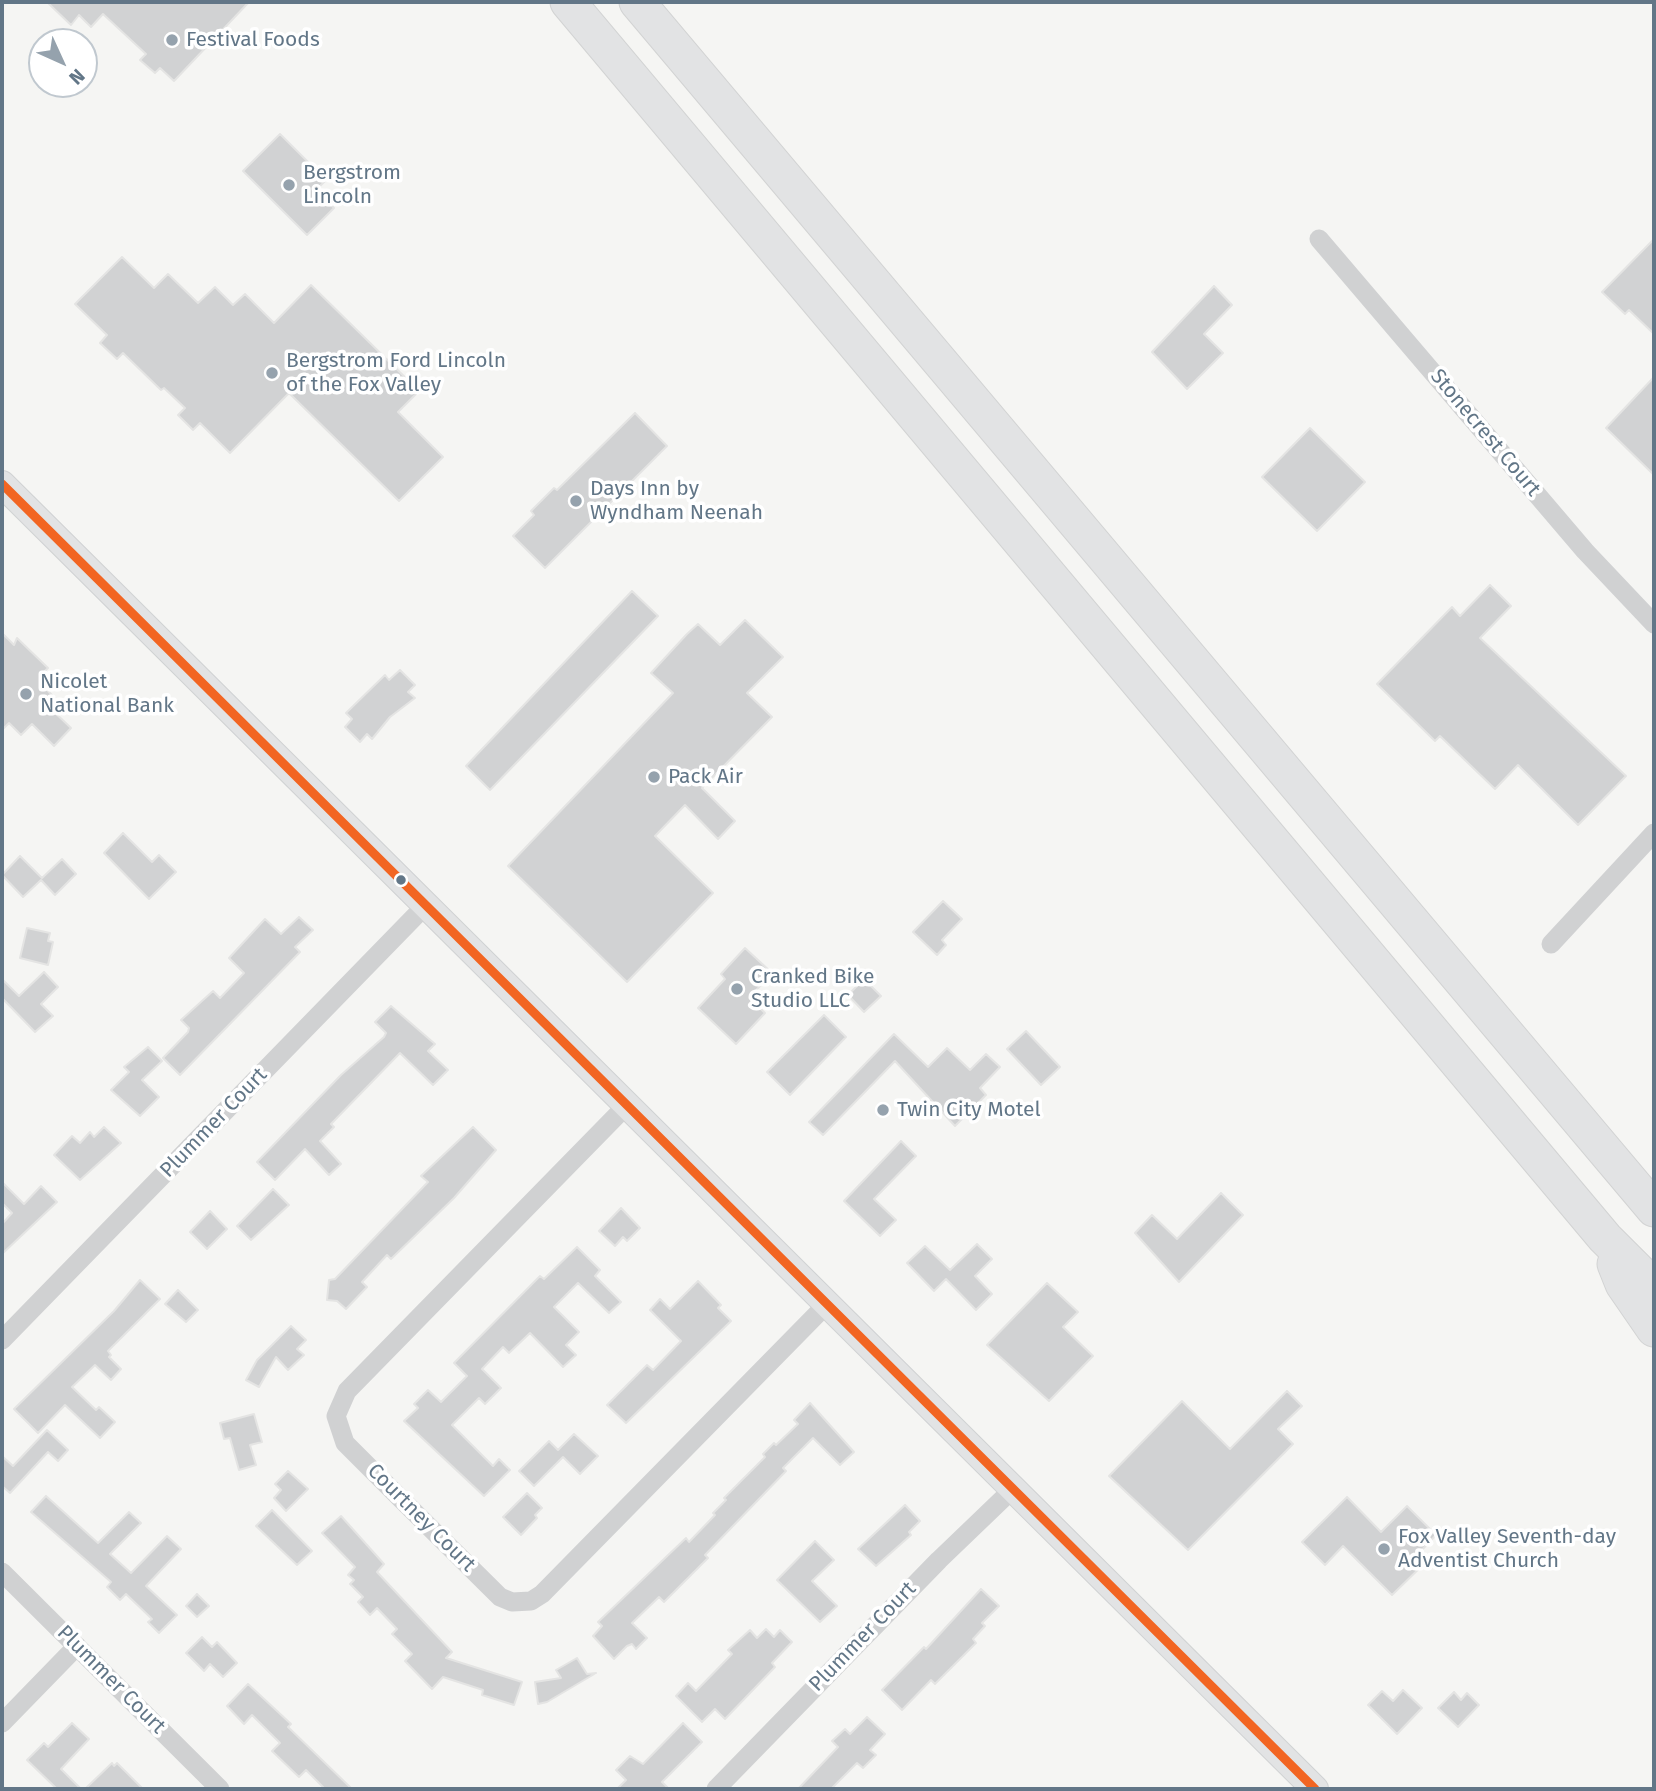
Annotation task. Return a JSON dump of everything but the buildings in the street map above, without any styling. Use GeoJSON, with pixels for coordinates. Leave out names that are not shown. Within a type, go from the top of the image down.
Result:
{"type":"FeatureCollection","features":[{"type":"Feature","properties":{"kind":"highway"},"geometry":{"type":"LineString","coordinates":[[568,2],[1605,1238],[1654,1287]]}},
{"type":"Feature","properties":{"kind":"highway"},"geometry":{"type":"LineString","coordinates":[[637,2],[1654,1209]]}},
{"type":"Feature","properties":{"kind":"highway"},"geometry":{"type":"LineString","coordinates":[[1605,1238],[1623,1284],[1654,1329]]}},
{"type":"Feature","properties":{"kind":"main road"},"geometry":{"type":"LineString","coordinates":[[2,484],[1315,1789]]}},
{"type":"Feature","properties":{"kind":"street","name":"Stonecrest Court"},"geometry":{"type":"LineString","coordinates":[[1319,239],[1585,551],[1654,624]]}},
{"type":"Feature","properties":{"kind":"street"},"geometry":{"type":"LineString","coordinates":[[1551,944],[1654,833]]}},
{"type":"Feature","properties":{"kind":"street","name":"Plummer Court"},"geometry":{"type":"LineString","coordinates":[[2,1340],[425,906]]}},
{"type":"Feature","properties":{"kind":"street","name":"Courtney Court"},"geometry":{"type":"LineString","coordinates":[[627,1105],[347,1391],[336,1416],[345,1443],[500,1597],[512,1602],[531,1601],[542,1594],[827,1305]]}},
{"type":"Feature","properties":{"kind":"street","name":"Plummer Court"},"geometry":{"type":"LineString","coordinates":[[716,1789],[939,1560],[1014,1488]]}},
{"type":"Feature","properties":{"kind":"street","name":"Plummer Court"},"geometry":{"type":"LineString","coordinates":[[2,1572],[220,1789]]}},
{"type":"Feature","properties":{"kind":"street"},"geometry":{"type":"LineString","coordinates":[[2,1724],[77,1646]]}},
{"type":"Feature","properties":{"kind":"transit line"},"geometry":{"type":"LineString","coordinates":[[2,484],[1315,1789]]}},
{"type":"Feature","properties":{"kind":"place","name":"Festival Foods"},"geometry":{"type":"Point","coordinates":[172,40]}},
{"type":"Feature","properties":{"kind":"place","name":"Bergstrom Lincoln"},"geometry":{"type":"Point","coordinates":[289,185]}},
{"type":"Feature","properties":{"kind":"place","name":"Bergstrom Ford Lincoln of the Fox Valley"},"geometry":{"type":"Point","coordinates":[272,373]}},
{"type":"Feature","properties":{"kind":"place","name":"Days Inn by Wyndham Neenah"},"geometry":{"type":"Point","coordinates":[576,501]}},
{"type":"Feature","properties":{"kind":"place","name":"Nicolet National Bank"},"geometry":{"type":"Point","coordinates":[26,694]}},
{"type":"Feature","properties":{"kind":"place","name":"Pack Air"},"geometry":{"type":"Point","coordinates":[654,777]}},
{"type":"Feature","properties":{"kind":"place","name":"Cranked Bike Studio LLC"},"geometry":{"type":"Point","coordinates":[737,989]}},
{"type":"Feature","properties":{"kind":"place","name":"Twin City Motel"},"geometry":{"type":"Point","coordinates":[883,1110]}},
{"type":"Feature","properties":{"kind":"place","name":"Fox Valley Seventh-day Adventist Church"},"geometry":{"type":"Point","coordinates":[1384,1549]}}]}
